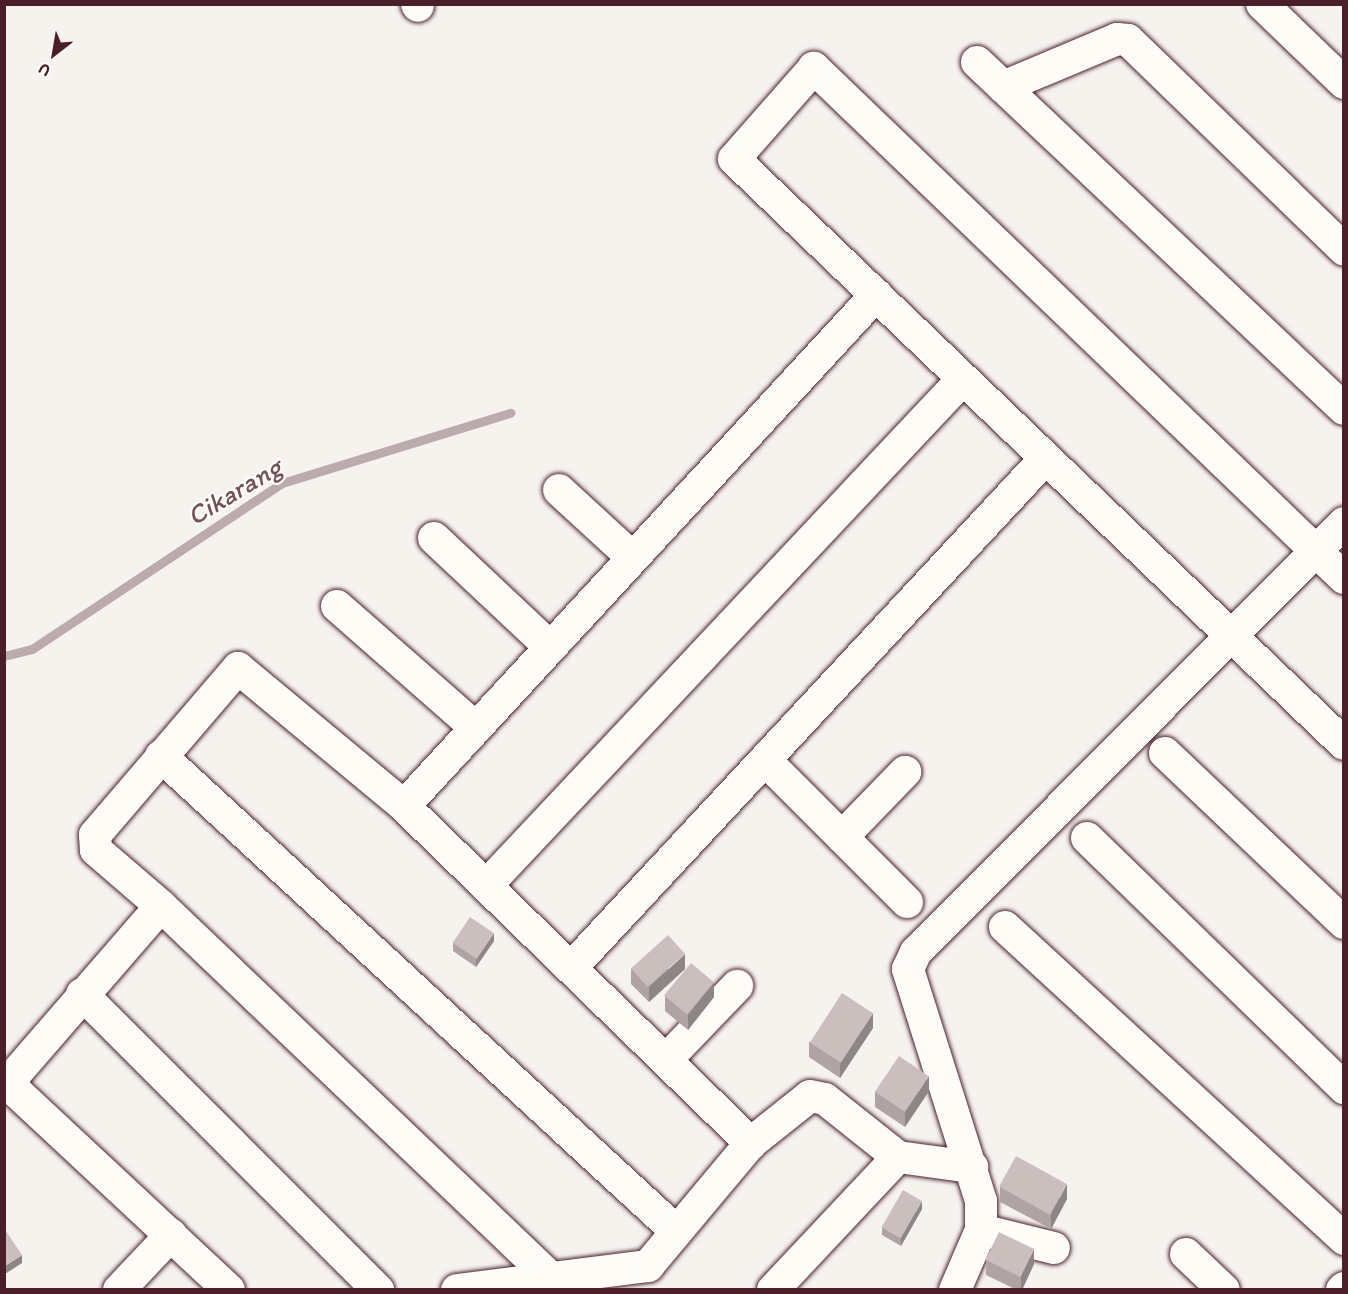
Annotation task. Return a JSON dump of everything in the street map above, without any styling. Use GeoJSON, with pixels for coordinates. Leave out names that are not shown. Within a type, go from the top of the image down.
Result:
{"type":"FeatureCollection","features":[{"type":"Feature","properties":{"kind":"street"},"geometry":{"type":"LineString","coordinates":[[1262,4],[1344,83]]}},
{"type":"Feature","properties":{"kind":"street"},"geometry":{"type":"LineString","coordinates":[[1004,87],[1117,39],[1128,40],[1344,249]]}},
{"type":"Feature","properties":{"kind":"street"},"geometry":{"type":"LineString","coordinates":[[977,62],[1344,409]]}},
{"type":"Feature","properties":{"kind":"street"},"geometry":{"type":"LineString","coordinates":[[1344,578],[814,68],[734,159],[1344,744]]}},
{"type":"Feature","properties":{"kind":"street"},"geometry":{"type":"LineString","coordinates":[[404,806],[876,296]]}},
{"type":"Feature","properties":{"kind":"street"},"geometry":{"type":"LineString","coordinates":[[486,886],[963,379]]}},
{"type":"Feature","properties":{"kind":"street"},"geometry":{"type":"LineString","coordinates":[[571,968],[1045,459]]}},
{"type":"Feature","properties":{"kind":"street"},"geometry":{"type":"LineString","coordinates":[[559,490],[633,558]]}},
{"type":"Feature","properties":{"kind":"street"},"geometry":{"type":"LineString","coordinates":[[955,1290],[981,1230],[972,1167],[908,969],[916,952],[1233,639],[1344,523]]}},
{"type":"Feature","properties":{"kind":"street"},"geometry":{"type":"LineString","coordinates":[[434,538],[550,647]]}},
{"type":"Feature","properties":{"kind":"street"},"geometry":{"type":"LineString","coordinates":[[336,606],[476,728]]}},
{"type":"Feature","properties":{"kind":"street"},"geometry":{"type":"LineString","coordinates":[[552,1279],[161,906],[96,850],[95,843],[103,820],[238,668],[404,806],[751,1143]]}},
{"type":"Feature","properties":{"kind":"street"},"geometry":{"type":"LineString","coordinates":[[1165,753],[1344,922]]}},
{"type":"Feature","properties":{"kind":"street"},"geometry":{"type":"LineString","coordinates":[[161,756],[676,1231]]}},
{"type":"Feature","properties":{"kind":"street"},"geometry":{"type":"LineString","coordinates":[[765,760],[907,902]]}},
{"type":"Feature","properties":{"kind":"street"},"geometry":{"type":"LineString","coordinates":[[842,837],[905,772]]}},
{"type":"Feature","properties":{"kind":"street"},"geometry":{"type":"LineString","coordinates":[[1087,838],[1344,1088]]}},
{"type":"Feature","properties":{"kind":"street"},"geometry":{"type":"LineString","coordinates":[[161,906],[12,1072],[13,1085],[229,1290]]}},
{"type":"Feature","properties":{"kind":"street"},"geometry":{"type":"LineString","coordinates":[[1005,927],[1344,1239]]}},
{"type":"Feature","properties":{"kind":"street"},"geometry":{"type":"LineString","coordinates":[[666,1060],[737,986]]}},
{"type":"Feature","properties":{"kind":"street"},"geometry":{"type":"LineString","coordinates":[[82,994],[378,1290]]}},
{"type":"Feature","properties":{"kind":"street"},"geometry":{"type":"LineString","coordinates":[[457,1290],[507,1287],[552,1279],[613,1280],[648,1266],[751,1143],[801,1101],[818,1095],[897,1157],[972,1167]]}},
{"type":"Feature","properties":{"kind":"street"},"geometry":{"type":"LineString","coordinates":[[773,1290],[897,1157]]}},
{"type":"Feature","properties":{"kind":"street"},"geometry":{"type":"LineString","coordinates":[[981,1230],[1054,1248]]}},
{"type":"Feature","properties":{"kind":"street"},"geometry":{"type":"LineString","coordinates":[[119,1290],[171,1235]]}},
{"type":"Feature","properties":{"kind":"street"},"geometry":{"type":"LineString","coordinates":[[1186,1254],[1224,1290]]}},
{"type":"Feature","properties":{"kind":"building"},"geometry":{"type":"Polygon","coordinates":[[[470,917],[494,933],[477,959],[453,943],[470,917]]]}},
{"type":"Feature","properties":{"kind":"building"},"geometry":{"type":"Polygon","coordinates":[[[668,935],[685,954],[648,987],[631,968],[668,935]]]}},
{"type":"Feature","properties":{"kind":"building"},"geometry":{"type":"Polygon","coordinates":[[[691,963],[714,982],[687,1014],[664,995],[691,963]]]}},
{"type":"Feature","properties":{"kind":"building"},"geometry":{"type":"Polygon","coordinates":[[[842,993],[873,1013],[841,1063],[810,1042],[842,993]]]}},
{"type":"Feature","properties":{"kind":"building"},"geometry":{"type":"Polygon","coordinates":[[[899,1056],[929,1076],[905,1112],[875,1092],[899,1056]]]}},
{"type":"Feature","properties":{"kind":"building"},"geometry":{"type":"Polygon","coordinates":[[[1016,1156],[1067,1184],[1050,1215],[999,1187],[1016,1156]]]}},
{"type":"Feature","properties":{"kind":"building"},"geometry":{"type":"Polygon","coordinates":[[[903,1190],[922,1201],[901,1238],[882,1227],[903,1190]]]}},
{"type":"Feature","properties":{"kind":"building"},"geometry":{"type":"Polygon","coordinates":[[[4,1228],[22,1255],[5,1266],[4,1266],[4,1228]]]}},
{"type":"Feature","properties":{"kind":"building"},"geometry":{"type":"Polygon","coordinates":[[[999,1232],[1034,1249],[1020,1277],[985,1260],[999,1232]]]}},
{"type":"Feature","properties":{"kind":"waterway","name":"Cikarang"},"geometry":{"type":"LineString","coordinates":[[4,656],[32,649],[282,483],[510,413]]}}]}
